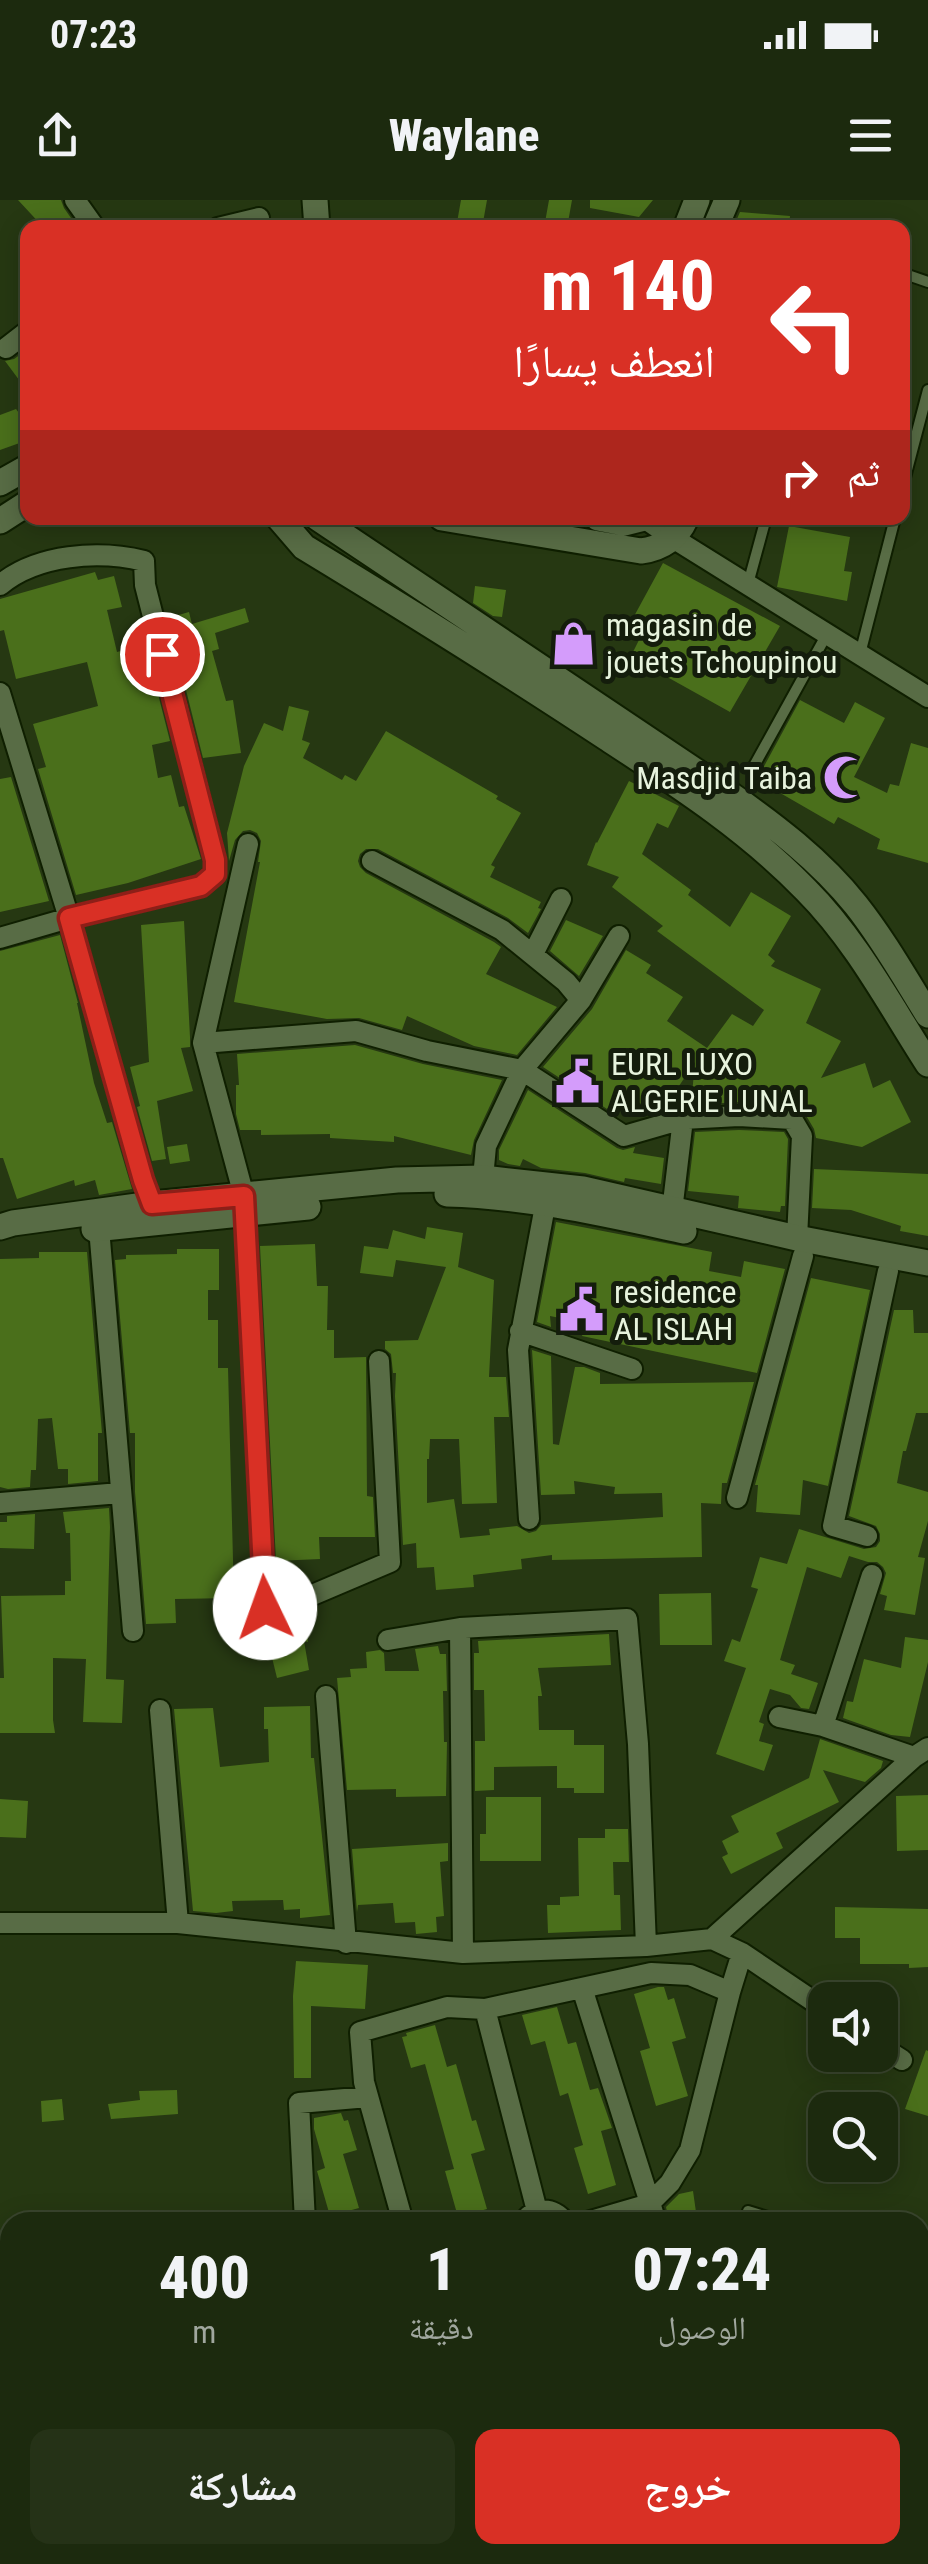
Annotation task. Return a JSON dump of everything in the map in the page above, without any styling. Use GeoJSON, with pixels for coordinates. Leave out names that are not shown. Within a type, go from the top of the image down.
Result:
{"type":"FeatureCollection","features":[{"type":"Feature","properties":{"kind":"street"},"geometry":{"type":"LineString","coordinates":[[250,220],[259,218]]}},
{"type":"Feature","properties":{"kind":"street"},"geometry":{"type":"LineString","coordinates":[[6,348],[20,337]]}},
{"type":"Feature","properties":{"kind":"street"},"geometry":{"type":"LineString","coordinates":[[285,525],[304,546],[505,670],[713,808],[746,835],[807,890],[833,920],[928,1064]]}},
{"type":"Feature","properties":{"kind":"street"},"geometry":{"type":"LineString","coordinates":[[328,525],[728,792],[782,833],[854,903],[928,1015]]}},
{"type":"Feature","properties":{"kind":"street"},"geometry":{"type":"LineString","coordinates":[[483,525],[629,550],[652,550],[679,528],[748,585],[928,697]]}},
{"type":"Feature","properties":{"kind":"street"},"geometry":{"type":"LineString","coordinates":[[0,585],[31,566],[78,557],[121,556],[144,561],[145,585],[215,860],[215,874],[201,886],[0,938]]}},
{"type":"Feature","properties":{"kind":"street"},"geometry":{"type":"LineString","coordinates":[[0,693],[152,1204]]}},
{"type":"Feature","properties":{"kind":"street"},"geometry":{"type":"LineString","coordinates":[[248,844],[203,1043],[245,1206],[265,1608],[310,1596],[390,1562],[380,1361]]}},
{"type":"Feature","properties":{"kind":"street"},"geometry":{"type":"LineString","coordinates":[[372,861],[502,930],[566,982],[582,1000]]}},
{"type":"Feature","properties":{"kind":"street"},"geometry":{"type":"LineString","coordinates":[[533,954],[560,899]]}},
{"type":"Feature","properties":{"kind":"street"},"geometry":{"type":"LineString","coordinates":[[482,1178],[486,1146],[522,1070],[582,1000],[619,936]]}},
{"type":"Feature","properties":{"kind":"street"},"geometry":{"type":"LineString","coordinates":[[203,1043],[356,1031],[427,1051],[522,1070],[624,1136],[683,1119],[792,1119],[802,1136],[800,1247],[736,1498]]}},
{"type":"Feature","properties":{"kind":"street"},"geometry":{"type":"LineString","coordinates":[[672,1211],[683,1119]]}},
{"type":"Feature","properties":{"kind":"street"},"geometry":{"type":"LineString","coordinates":[[0,1239],[16,1240],[425,1178],[482,1178],[800,1247],[928,1264]]}},
{"type":"Feature","properties":{"kind":"street"},"geometry":{"type":"LineString","coordinates":[[0,1227],[152,1204],[245,1206],[439,1194],[624,1198],[888,1271],[928,1276]]}},
{"type":"Feature","properties":{"kind":"street"},"geometry":{"type":"LineString","coordinates":[[529,1519],[518,1367],[520,1332],[547,1194]]}},
{"type":"Feature","properties":{"kind":"street"},"geometry":{"type":"LineString","coordinates":[[99,1228],[134,1631]]}},
{"type":"Feature","properties":{"kind":"street"},"geometry":{"type":"LineString","coordinates":[[867,1536],[834,1526],[888,1271]]}},
{"type":"Feature","properties":{"kind":"street"},"geometry":{"type":"LineString","coordinates":[[520,1332],[632,1369]]}},
{"type":"Feature","properties":{"kind":"street"},"geometry":{"type":"LineString","coordinates":[[0,1503],[120,1493]]}},
{"type":"Feature","properties":{"kind":"street"},"geometry":{"type":"LineString","coordinates":[[823,1726],[872,1576]]}},
{"type":"Feature","properties":{"kind":"street"},"geometry":{"type":"LineString","coordinates":[[388,1640],[460,1628],[627,1619],[638,1744],[646,1946]]}},
{"type":"Feature","properties":{"kind":"street"},"geometry":{"type":"LineString","coordinates":[[460,1628],[463,1954]]}},
{"type":"Feature","properties":{"kind":"street"},"geometry":{"type":"LineString","coordinates":[[326,1696],[346,1942]]}},
{"type":"Feature","properties":{"kind":"street"},"geometry":{"type":"LineString","coordinates":[[160,1710],[178,1923]]}},
{"type":"Feature","properties":{"kind":"street"},"geometry":{"type":"LineString","coordinates":[[779,1716],[924,1749]]}},
{"type":"Feature","properties":{"kind":"street"},"geometry":{"type":"LineString","coordinates":[[712,1939],[924,1749]]}},
{"type":"Feature","properties":{"kind":"street"},"geometry":{"type":"LineString","coordinates":[[0,1923],[178,1923],[463,1954],[646,1946],[712,1939],[808,1998]]}},
{"type":"Feature","properties":{"kind":"street"},"geometry":{"type":"LineString","coordinates":[[654,2212],[690,2150],[742,1954]]}},
{"type":"Feature","properties":{"kind":"street"},"geometry":{"type":"LineString","coordinates":[[401,2212],[364,2082],[360,2032],[447,2007],[485,2010],[651,1973],[690,1975],[730,1992]]}},
{"type":"Feature","properties":{"kind":"street"},"geometry":{"type":"LineString","coordinates":[[582,1988],[653,2212]]}},
{"type":"Feature","properties":{"kind":"street"},"geometry":{"type":"LineString","coordinates":[[485,2010],[529,2212]]}},
{"type":"Feature","properties":{"kind":"street"},"geometry":{"type":"LineString","coordinates":[[898,2057],[902,2060]]}},
{"type":"Feature","properties":{"kind":"street"},"geometry":{"type":"LineString","coordinates":[[305,2212],[300,2103],[368,2096]]}},
{"type":"Feature","properties":{"kind":"lane"},"geometry":{"type":"LineString","coordinates":[[910,459],[928,390]]}},
{"type":"Feature","properties":{"kind":"lane"},"geometry":{"type":"LineString","coordinates":[[748,585],[764,525]]}},
{"type":"Feature","properties":{"kind":"lane"},"geometry":{"type":"LineString","coordinates":[[860,655],[893,525]]}},
{"type":"Feature","properties":{"kind":"lane"},"geometry":{"type":"LineString","coordinates":[[754,766],[826,634]]}},
{"type":"Feature","properties":{"kind":"lane"},"geometry":{"type":"LineString","coordinates":[[748,2210],[754,2212]]}},
{"type":"Feature","properties":{"kind":"building"},"geometry":{"type":"Polygon","coordinates":[[[18,200],[61,200],[72,220],[37,220],[18,200]]]}},
{"type":"Feature","properties":{"kind":"building"},"geometry":{"type":"Polygon","coordinates":[[[461,200],[487,200],[483,220],[457,220],[461,200]]]}},
{"type":"Feature","properties":{"kind":"building"},"geometry":{"type":"Polygon","coordinates":[[[549,200],[572,200],[568,220],[545,220],[549,200]]]}},
{"type":"Feature","properties":{"kind":"building"},"geometry":{"type":"Polygon","coordinates":[[[590,200],[653,200],[639,217],[590,208],[590,200]]]}},
{"type":"Feature","properties":{"kind":"building"},"geometry":{"type":"Polygon","coordinates":[[[740,212],[790,216],[790,220],[736,220],[740,212]]]}},
{"type":"Feature","properties":{"kind":"building"},"geometry":{"type":"Polygon","coordinates":[[[20,355],[20,381],[5,361],[20,355]]]}},
{"type":"Feature","properties":{"kind":"building"},"geometry":{"type":"Polygon","coordinates":[[[16,409],[20,414],[20,443],[0,450],[0,415],[16,409]]]}},
{"type":"Feature","properties":{"kind":"building"},"geometry":{"type":"Polygon","coordinates":[[[789,526],[850,537],[844,571],[852,572],[847,601],[777,587],[789,526]]]}},
{"type":"Feature","properties":{"kind":"building"},"geometry":{"type":"Polygon","coordinates":[[[663,563],[780,626],[730,712],[632,654],[640,638],[626,631],[663,563]]]}},
{"type":"Feature","properties":{"kind":"building"},"geometry":{"type":"Polygon","coordinates":[[[95,572],[98,580],[114,576],[122,607],[107,610],[117,652],[139,646],[150,695],[158,694],[170,741],[152,745],[158,778],[171,775],[179,807],[184,806],[201,859],[76,895],[38,769],[46,767],[33,724],[98,706],[87,662],[16,679],[4,630],[0,631],[0,599],[95,572]]]}},
{"type":"Feature","properties":{"kind":"building"},"geometry":{"type":"Polygon","coordinates":[[[475,586],[506,590],[502,617],[493,616],[473,603],[475,586]]]}},
{"type":"Feature","properties":{"kind":"building"},"geometry":{"type":"Polygon","coordinates":[[[245,608],[249,622],[215,633],[219,649],[212,651],[226,701],[233,700],[241,753],[203,758],[168,618],[189,612],[192,624],[245,608]]]}},
{"type":"Feature","properties":{"kind":"building"},"geometry":{"type":"Polygon","coordinates":[[[800,700],[844,723],[855,702],[885,718],[854,777],[887,793],[890,784],[899,786],[911,743],[928,748],[928,863],[877,849],[880,839],[838,817],[834,824],[754,778],[800,700]]]}},
{"type":"Feature","properties":{"kind":"building"},"geometry":{"type":"Polygon","coordinates":[[[289,706],[309,711],[302,740],[310,743],[303,758],[342,780],[345,775],[356,781],[386,731],[521,813],[491,865],[495,867],[490,877],[541,902],[528,933],[508,918],[378,849],[366,849],[358,861],[366,873],[501,947],[486,974],[557,1007],[517,1055],[474,1046],[407,1016],[402,1030],[359,1018],[327,1019],[234,1002],[261,841],[257,833],[243,831],[235,840],[229,861],[227,833],[244,766],[264,723],[283,731],[289,706]]]}},
{"type":"Feature","properties":{"kind":"building"},"geometry":{"type":"Polygon","coordinates":[[[11,777],[49,901],[0,912],[0,779],[11,777]]]}},
{"type":"Feature","properties":{"kind":"building"},"geometry":{"type":"Polygon","coordinates":[[[629,781],[679,806],[668,828],[657,823],[642,854],[691,890],[688,895],[730,927],[751,892],[791,916],[768,955],[775,961],[771,966],[821,989],[806,1023],[841,1041],[821,1078],[865,1063],[873,1088],[890,1080],[911,1122],[862,1147],[816,1138],[804,1112],[794,1105],[691,1105],[695,1062],[663,1110],[655,1113],[620,1090],[607,1109],[543,1067],[592,1009],[626,950],[651,965],[646,973],[683,997],[667,1021],[707,1048],[732,1014],[753,1026],[764,1010],[657,931],[663,926],[612,887],[619,877],[587,865],[629,781]]]}},
{"type":"Feature","properties":{"kind":"building"},"geometry":{"type":"Polygon","coordinates":[[[566,920],[603,936],[579,976],[550,951],[566,920]]]}},
{"type":"Feature","properties":{"kind":"building"},"geometry":{"type":"Polygon","coordinates":[[[184,921],[190,1047],[181,1048],[193,1091],[157,1101],[166,1159],[152,1161],[130,1067],[149,1062],[141,925],[184,921]]]}},
{"type":"Feature","properties":{"kind":"building"},"geometry":{"type":"Polygon","coordinates":[[[60,935],[94,1083],[107,1123],[112,1122],[132,1189],[99,1195],[95,1180],[75,1186],[74,1180],[17,1199],[0,1158],[0,951],[60,935]]]}},
{"type":"Feature","properties":{"kind":"building"},"geometry":{"type":"Polygon","coordinates":[[[355,1045],[502,1080],[471,1155],[394,1136],[394,1142],[330,1138],[330,1134],[261,1135],[261,1130],[240,1130],[236,1114],[237,1054],[355,1045]]]}},
{"type":"Feature","properties":{"kind":"building"},"geometry":{"type":"Polygon","coordinates":[[[528,1090],[617,1148],[635,1147],[633,1153],[664,1158],[661,1184],[541,1168],[523,1159],[520,1166],[499,1160],[499,1150],[528,1090]]]}},
{"type":"Feature","properties":{"kind":"building"},"geometry":{"type":"Polygon","coordinates":[[[695,1132],[784,1132],[788,1139],[785,1206],[781,1206],[780,1212],[738,1208],[739,1196],[688,1191],[695,1132]]]}},
{"type":"Feature","properties":{"kind":"building"},"geometry":{"type":"Polygon","coordinates":[[[187,1144],[190,1161],[170,1164],[167,1147],[187,1144]]]}},
{"type":"Feature","properties":{"kind":"building"},"geometry":{"type":"Polygon","coordinates":[[[814,1169],[928,1174],[928,1236],[900,1231],[901,1226],[851,1210],[812,1208],[814,1169]]]}},
{"type":"Feature","properties":{"kind":"building"},"geometry":{"type":"Polygon","coordinates":[[[556,1222],[712,1252],[709,1271],[741,1277],[744,1261],[785,1269],[757,1373],[582,1336],[585,1323],[550,1316],[551,1327],[537,1322],[556,1222]]]}},
{"type":"Feature","properties":{"kind":"building"},"geometry":{"type":"Polygon","coordinates":[[[427,1227],[463,1233],[458,1267],[494,1280],[489,1377],[506,1377],[509,1417],[494,1417],[497,1503],[462,1504],[459,1439],[430,1439],[427,1503],[454,1499],[460,1538],[490,1535],[489,1529],[517,1526],[529,1533],[541,1525],[663,1517],[662,1493],[614,1494],[615,1487],[574,1481],[575,1494],[541,1495],[532,1350],[551,1356],[553,1444],[559,1445],[575,1367],[600,1373],[600,1384],[754,1382],[727,1483],[722,1483],[721,1504],[701,1503],[702,1557],[552,1560],[552,1555],[521,1559],[522,1569],[473,1575],[474,1587],[436,1590],[434,1567],[417,1568],[416,1543],[403,1545],[396,1373],[385,1341],[418,1340],[446,1267],[396,1260],[393,1277],[360,1273],[364,1246],[388,1249],[393,1230],[425,1239],[427,1227]]]}},
{"type":"Feature","properties":{"kind":"building"},"geometry":{"type":"Polygon","coordinates":[[[315,1244],[317,1286],[328,1286],[327,1330],[334,1330],[334,1358],[366,1357],[367,1496],[373,1497],[375,1537],[319,1537],[320,1559],[276,1561],[260,1246],[315,1244]]]}},
{"type":"Feature","properties":{"kind":"building"},"geometry":{"type":"Polygon","coordinates":[[[177,1249],[219,1249],[219,1290],[208,1290],[208,1320],[218,1320],[218,1368],[228,1368],[234,1598],[175,1599],[176,1623],[146,1624],[135,1492],[135,1433],[130,1433],[115,1260],[126,1259],[126,1255],[177,1254],[177,1249]]]}},
{"type":"Feature","properties":{"kind":"building"},"geometry":{"type":"Polygon","coordinates":[[[39,1252],[87,1252],[102,1433],[98,1433],[98,1481],[68,1484],[68,1469],[58,1469],[52,1418],[38,1419],[36,1470],[31,1470],[30,1487],[8,1489],[0,1487],[0,1259],[39,1258],[39,1252]]]}},
{"type":"Feature","properties":{"kind":"building"},"geometry":{"type":"Polygon","coordinates":[[[811,1278],[870,1290],[828,1486],[803,1480],[800,1515],[756,1512],[755,1485],[811,1278]]]}},
{"type":"Feature","properties":{"kind":"building"},"geometry":{"type":"Polygon","coordinates":[[[894,1310],[913,1310],[914,1333],[928,1333],[928,1413],[916,1413],[897,1483],[928,1492],[928,1521],[918,1557],[925,1558],[915,1615],[884,1610],[887,1596],[880,1594],[886,1573],[877,1562],[849,1556],[841,1578],[807,1567],[780,1660],[795,1665],[791,1674],[818,1683],[809,1709],[801,1708],[790,1695],[770,1689],[759,1722],[764,1724],[759,1741],[773,1745],[764,1771],[716,1754],[746,1668],[724,1661],[732,1639],[740,1642],[758,1589],[751,1587],[760,1557],[787,1564],[799,1529],[864,1549],[876,1547],[880,1541],[876,1526],[849,1516],[894,1310]]]}},
{"type":"Feature","properties":{"kind":"building"},"geometry":{"type":"Polygon","coordinates":[[[109,1508],[106,1679],[124,1680],[122,1723],[83,1722],[86,1659],[53,1658],[55,1733],[0,1733],[0,1678],[4,1678],[1,1596],[65,1595],[65,1581],[71,1581],[70,1533],[66,1533],[63,1512],[109,1508]]]}},
{"type":"Feature","properties":{"kind":"building"},"geometry":{"type":"Polygon","coordinates":[[[35,1514],[34,1549],[0,1548],[0,1522],[7,1522],[7,1516],[35,1514]]]}},
{"type":"Feature","properties":{"kind":"building"},"geometry":{"type":"Polygon","coordinates":[[[711,1593],[712,1645],[660,1645],[659,1594],[711,1593]]]}},
{"type":"Feature","properties":{"kind":"building"},"geometry":{"type":"Polygon","coordinates":[[[297,1613],[300,1624],[307,1625],[308,1642],[304,1641],[309,1670],[277,1678],[263,1621],[297,1613]]]}},
{"type":"Feature","properties":{"kind":"building"},"geometry":{"type":"Polygon","coordinates":[[[609,1634],[611,1665],[538,1668],[542,1696],[538,1696],[539,1730],[574,1730],[574,1745],[604,1745],[604,1793],[574,1793],[574,1788],[557,1788],[557,1766],[494,1767],[494,1790],[475,1791],[475,1741],[485,1741],[484,1690],[474,1690],[474,1653],[479,1653],[478,1641],[609,1634]]]}},
{"type":"Feature","properties":{"kind":"building"},"geometry":{"type":"Polygon","coordinates":[[[905,1637],[928,1640],[928,1662],[910,1737],[891,1735],[843,1718],[847,1701],[853,1702],[864,1659],[901,1668],[905,1637]]]}},
{"type":"Feature","properties":{"kind":"building"},"geometry":{"type":"Polygon","coordinates":[[[438,1646],[440,1654],[446,1654],[446,1796],[396,1797],[396,1789],[347,1790],[337,1678],[351,1677],[350,1669],[367,1668],[366,1652],[380,1650],[384,1653],[385,1671],[419,1671],[415,1649],[438,1646]]]}},
{"type":"Feature","properties":{"kind":"building"},"geometry":{"type":"Polygon","coordinates":[[[310,1706],[311,1758],[330,1915],[300,1918],[300,1909],[284,1910],[283,1900],[232,1901],[233,1911],[193,1911],[174,1709],[213,1708],[220,1767],[269,1762],[264,1707],[310,1706]]]}},
{"type":"Feature","properties":{"kind":"building"},"geometry":{"type":"Polygon","coordinates":[[[820,1739],[883,1761],[881,1768],[865,1782],[823,1770],[839,1802],[776,1833],[783,1848],[731,1874],[722,1857],[728,1854],[722,1841],[739,1832],[731,1816],[809,1778],[820,1739]]]}},
{"type":"Feature","properties":{"kind":"building"},"geometry":{"type":"Polygon","coordinates":[[[928,1795],[928,1850],[897,1851],[896,1796],[928,1795]]]}},
{"type":"Feature","properties":{"kind":"building"},"geometry":{"type":"Polygon","coordinates":[[[486,1797],[541,1797],[541,1861],[480,1861],[480,1834],[486,1834],[486,1797]]]}},
{"type":"Feature","properties":{"kind":"building"},"geometry":{"type":"Polygon","coordinates":[[[0,1799],[28,1801],[26,1838],[0,1837],[0,1799]]]}},
{"type":"Feature","properties":{"kind":"building"},"geometry":{"type":"Polygon","coordinates":[[[605,1829],[628,1829],[629,1862],[613,1862],[614,1895],[620,1895],[621,1930],[548,1933],[547,1905],[560,1905],[560,1897],[579,1896],[578,1838],[605,1838],[605,1829]]]}},
{"type":"Feature","properties":{"kind":"building"},"geometry":{"type":"Polygon","coordinates":[[[448,1843],[448,1861],[440,1862],[444,1916],[436,1917],[437,1932],[416,1934],[415,1922],[395,1923],[393,1903],[358,1905],[357,1912],[352,1849],[448,1843]]]}},
{"type":"Feature","properties":{"kind":"building"},"geometry":{"type":"Polygon","coordinates":[[[835,1907],[928,1909],[928,1967],[860,1964],[860,1938],[835,1938],[835,1907]]]}},
{"type":"Feature","properties":{"kind":"building"},"geometry":{"type":"Polygon","coordinates":[[[296,1961],[368,1965],[365,2009],[311,2006],[311,2078],[294,2078],[296,1961]]]}},
{"type":"Feature","properties":{"kind":"building"},"geometry":{"type":"Polygon","coordinates":[[[664,1987],[668,2000],[674,1998],[686,2038],[672,2042],[688,2096],[656,2106],[640,2051],[650,2048],[634,1994],[664,1987]]]}},
{"type":"Feature","properties":{"kind":"building"},"geometry":{"type":"Polygon","coordinates":[[[557,2007],[568,2044],[576,2042],[590,2090],[598,2088],[612,2128],[601,2131],[616,2185],[588,2194],[574,2148],[583,2145],[568,2093],[560,2096],[545,2041],[531,2045],[522,2015],[557,2007]]]}},
{"type":"Feature","properties":{"kind":"building"},"geometry":{"type":"Polygon","coordinates":[[[435,2025],[447,2067],[456,2064],[472,2121],[476,2120],[485,2150],[471,2154],[487,2209],[457,2212],[445,2171],[454,2169],[425,2064],[411,2068],[402,2037],[435,2025]]]}},
{"type":"Feature","properties":{"kind":"building"},"geometry":{"type":"Polygon","coordinates":[[[928,2051],[928,2116],[905,2109],[928,2051]]]}},
{"type":"Feature","properties":{"kind":"building"},"geometry":{"type":"Polygon","coordinates":[[[177,2090],[178,2114],[111,2119],[108,2104],[140,2100],[139,2091],[177,2090]]]}},
{"type":"Feature","properties":{"kind":"building"},"geometry":{"type":"Polygon","coordinates":[[[62,2099],[64,2120],[42,2122],[41,2101],[62,2099]]]}},
{"type":"Feature","properties":{"kind":"building"},"geometry":{"type":"Polygon","coordinates":[[[341,2113],[344,2121],[348,2120],[357,2150],[343,2154],[359,2208],[329,2212],[317,2171],[325,2168],[314,2118],[341,2113]]]}},
{"type":"Feature","properties":{"kind":"building"},"geometry":{"type":"Polygon","coordinates":[[[693,2191],[696,2212],[667,2212],[666,2207],[679,2194],[693,2191]]]}},
{"type":"Feature","properties":{"kind":"place","name":"magasin de jouets Tchoupinou"},"geometry":{"type":"Point","coordinates":[573,643]}},
{"type":"Feature","properties":{"kind":"place","name":"Masdjid Taiba"},"geometry":{"type":"Point","coordinates":[845,778]}},
{"type":"Feature","properties":{"kind":"place","name":"EURL LUXO ALGERIE LUNAL"},"geometry":{"type":"Point","coordinates":[578,1082]}},
{"type":"Feature","properties":{"kind":"place","name":"residence AL ISLAH"},"geometry":{"type":"Point","coordinates":[581,1310]}},
{"type":"Feature","properties":{"kind":"route"},"geometry":{"type":"LineString","coordinates":[[162,654],[215,860],[215,874],[201,886],[69,918],[152,1204],[244,1196],[265,1608]]}}]}
